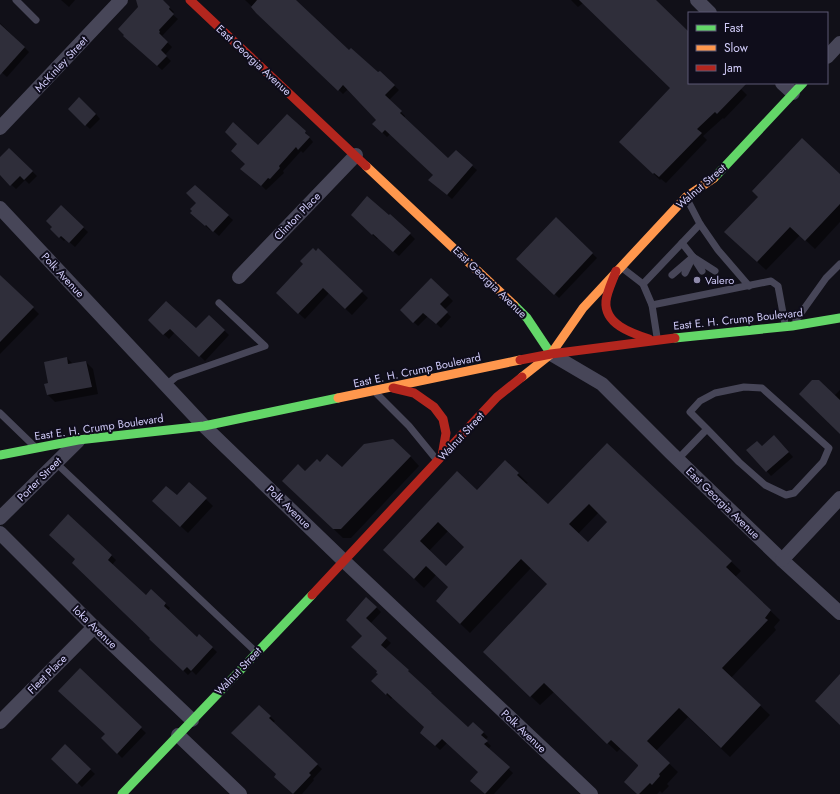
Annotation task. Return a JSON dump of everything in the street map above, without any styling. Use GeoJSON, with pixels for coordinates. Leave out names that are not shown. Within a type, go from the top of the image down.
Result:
{"type":"FeatureCollection","features":[{"type":"Feature","properties":{"kind":"street","name":"McKinley Street"},"geometry":{"type":"LineString","coordinates":[[0,128],[121,0]]}},
{"type":"Feature","properties":{"kind":"street","name":"East Georgia Avenue"},"geometry":{"type":"LineString","coordinates":[[190,0],[203,8],[527,318],[551,354],[602,384],[782,560],[840,612]]}},
{"type":"Feature","properties":{"kind":"street"},"geometry":{"type":"LineString","coordinates":[[697,0],[709,12]]}},
{"type":"Feature","properties":{"kind":"street"},"geometry":{"type":"LineString","coordinates":[[828,56],[840,43]]}},
{"type":"Feature","properties":{"kind":"street"},"geometry":{"type":"LineString","coordinates":[[783,84],[793,94]]}},
{"type":"Feature","properties":{"kind":"street","name":"Walnut Street"},"geometry":{"type":"LineString","coordinates":[[122,794],[344,561],[497,397],[551,354],[583,308],[686,197],[714,178],[802,84]]}},
{"type":"Feature","properties":{"kind":"street","name":"Clinton Place"},"geometry":{"type":"LineString","coordinates":[[239,277],[356,155]]}},
{"type":"Feature","properties":{"kind":"street","name":"Polk Avenue"},"geometry":{"type":"LineString","coordinates":[[0,208],[204,426],[344,561],[591,794]]}},
{"type":"Feature","properties":{"kind":"street"},"geometry":{"type":"LineString","coordinates":[[618,269],[606,300],[606,309],[609,316],[616,323],[634,335],[654,339]]}},
{"type":"Feature","properties":{"kind":"street","name":"East E. H. Crump Boulevard"},"geometry":{"type":"LineString","coordinates":[[0,455],[78,440],[204,426],[551,354],[654,339],[789,326],[840,318]]}},
{"type":"Feature","properties":{"kind":"street"},"geometry":{"type":"LineString","coordinates":[[390,388],[414,393],[434,407],[443,419],[446,433],[440,458]]}},
{"type":"Feature","properties":{"kind":"street","name":"Porter Street"},"geometry":{"type":"LineString","coordinates":[[0,518],[78,440]]}},
{"type":"Feature","properties":{"kind":"street"},"geometry":{"type":"LineString","coordinates":[[782,560],[840,498]]}},
{"type":"Feature","properties":{"kind":"street","name":"Ioka Avenue"},"geometry":{"type":"LineString","coordinates":[[0,533],[94,627],[192,720]]}},
{"type":"Feature","properties":{"kind":"street","name":"Fleet Place"},"geometry":{"type":"LineString","coordinates":[[0,722],[94,627]]}},
{"type":"Feature","properties":{"kind":"street"},"geometry":{"type":"LineString","coordinates":[[178,735],[240,794]]}},
{"type":"Feature","properties":{"kind":"lane"},"geometry":{"type":"LineString","coordinates":[[16,0],[36,20]]}},
{"type":"Feature","properties":{"kind":"lane"},"geometry":{"type":"LineString","coordinates":[[686,197],[700,224],[718,250],[749,286]]}},
{"type":"Feature","properties":{"kind":"lane"},"geometry":{"type":"LineString","coordinates":[[643,284],[700,224]]}},
{"type":"Feature","properties":{"kind":"lane"},"geometry":{"type":"LineString","coordinates":[[682,244],[702,271]]}},
{"type":"Feature","properties":{"kind":"lane"},"geometry":{"type":"LineString","coordinates":[[693,258],[715,271]]}},
{"type":"Feature","properties":{"kind":"lane"},"geometry":{"type":"LineString","coordinates":[[685,273],[693,258]]}},
{"type":"Feature","properties":{"kind":"lane"},"geometry":{"type":"LineString","coordinates":[[672,275],[693,258]]}},
{"type":"Feature","properties":{"kind":"lane"},"geometry":{"type":"LineString","coordinates":[[789,326],[826,278],[840,264]]}},
{"type":"Feature","properties":{"kind":"lane"},"geometry":{"type":"LineString","coordinates":[[618,269],[643,284],[652,305],[654,339]]}},
{"type":"Feature","properties":{"kind":"lane"},"geometry":{"type":"LineString","coordinates":[[652,305],[676,296],[718,289],[749,286],[771,281],[778,286],[789,326]]}},
{"type":"Feature","properties":{"kind":"lane"},"geometry":{"type":"LineString","coordinates":[[166,385],[176,377],[265,346],[219,303]]}},
{"type":"Feature","properties":{"kind":"lane"},"geometry":{"type":"LineString","coordinates":[[744,387],[762,388],[829,448],[823,462],[794,493],[786,495],[765,485],[739,462],[706,429],[690,412],[700,401],[715,393],[744,387]]}},
{"type":"Feature","properties":{"kind":"lane"},"geometry":{"type":"LineString","coordinates":[[374,391],[440,458]]}},
{"type":"Feature","properties":{"kind":"lane"},"geometry":{"type":"LineString","coordinates":[[0,413],[36,448]]}},
{"type":"Feature","properties":{"kind":"lane"},"geometry":{"type":"LineString","coordinates":[[678,459],[706,429]]}},
{"type":"Feature","properties":{"kind":"lane"},"geometry":{"type":"LineString","coordinates":[[56,463],[256,652]]}},
{"type":"Feature","properties":{"kind":"building"},"geometry":{"type":"Polygon","coordinates":[[[136,0],[163,0],[174,14],[159,30],[159,33],[168,42],[161,50],[167,56],[157,66],[123,36],[124,35],[118,29],[138,7],[136,0]]]}},
{"type":"Feature","properties":{"kind":"building"},"geometry":{"type":"Polygon","coordinates":[[[257,0],[296,0],[349,50],[351,48],[395,85],[385,95],[402,111],[400,113],[448,158],[456,150],[473,165],[447,195],[428,180],[433,175],[385,130],[382,133],[372,124],[376,120],[343,85],[338,91],[256,13],[251,7],[257,0]]]}},
{"type":"Feature","properties":{"kind":"building"},"geometry":{"type":"Polygon","coordinates":[[[579,0],[656,0],[688,31],[688,84],[746,84],[717,114],[715,112],[697,129],[702,133],[659,177],[654,173],[653,174],[619,142],[670,88],[579,0]]]}},
{"type":"Feature","properties":{"kind":"building"},"geometry":{"type":"Polygon","coordinates":[[[0,24],[25,47],[0,75],[0,24]]]}},
{"type":"Feature","properties":{"kind":"building"},"geometry":{"type":"Polygon","coordinates":[[[79,97],[96,114],[85,126],[68,109],[79,97]]]}},
{"type":"Feature","properties":{"kind":"building"},"geometry":{"type":"Polygon","coordinates":[[[287,114],[306,131],[305,133],[310,137],[298,150],[296,147],[279,166],[280,168],[261,186],[240,169],[245,164],[231,151],[237,144],[225,132],[233,122],[258,145],[287,114]]]}},
{"type":"Feature","properties":{"kind":"building"},"geometry":{"type":"Polygon","coordinates":[[[802,138],[840,174],[840,204],[805,241],[790,227],[757,262],[724,232],[758,197],[752,191],[802,138]]]}},
{"type":"Feature","properties":{"kind":"building"},"geometry":{"type":"Polygon","coordinates":[[[9,148],[33,171],[24,180],[20,176],[10,186],[0,175],[0,157],[9,148]]]}},
{"type":"Feature","properties":{"kind":"building"},"geometry":{"type":"Polygon","coordinates":[[[195,185],[229,215],[213,232],[190,213],[192,211],[190,209],[196,203],[186,193],[195,185]]]}},
{"type":"Feature","properties":{"kind":"building"},"geometry":{"type":"Polygon","coordinates":[[[367,196],[411,233],[393,252],[351,215],[367,196]]]}},
{"type":"Feature","properties":{"kind":"building"},"geometry":{"type":"Polygon","coordinates":[[[61,205],[84,227],[69,243],[61,236],[59,238],[50,229],[52,227],[46,221],[61,205]]]}},
{"type":"Feature","properties":{"kind":"building"},"geometry":{"type":"Polygon","coordinates":[[[556,217],[593,253],[554,295],[516,259],[556,217]]]}},
{"type":"Feature","properties":{"kind":"building"},"geometry":{"type":"Polygon","coordinates":[[[313,248],[316,251],[318,248],[363,291],[345,309],[323,288],[298,314],[276,293],[303,264],[300,261],[313,248]]]}},
{"type":"Feature","properties":{"kind":"building"},"geometry":{"type":"Polygon","coordinates":[[[0,275],[34,307],[0,342],[0,275]]]}},
{"type":"Feature","properties":{"kind":"building"},"geometry":{"type":"Polygon","coordinates":[[[431,278],[449,295],[440,304],[448,312],[436,324],[423,313],[413,323],[400,310],[431,278]]]}},
{"type":"Feature","properties":{"kind":"building"},"geometry":{"type":"Polygon","coordinates":[[[166,301],[196,328],[209,315],[225,330],[199,357],[170,329],[163,335],[148,320],[166,301]]]}},
{"type":"Feature","properties":{"kind":"building"},"geometry":{"type":"Polygon","coordinates":[[[67,357],[68,364],[86,361],[92,387],[47,395],[44,384],[48,383],[44,362],[67,357]]]}},
{"type":"Feature","properties":{"kind":"building"},"geometry":{"type":"Polygon","coordinates":[[[812,380],[819,380],[840,400],[840,434],[799,394],[812,380]]]}},
{"type":"Feature","properties":{"kind":"building"},"geometry":{"type":"Polygon","coordinates":[[[774,435],[789,452],[766,472],[746,450],[757,441],[762,446],[774,435]]]}},
{"type":"Feature","properties":{"kind":"building"},"geometry":{"type":"Polygon","coordinates":[[[393,439],[411,456],[341,529],[333,529],[282,481],[298,464],[305,471],[317,459],[320,462],[327,454],[342,467],[364,444],[393,439]]]}},
{"type":"Feature","properties":{"kind":"building"},"geometry":{"type":"Polygon","coordinates":[[[607,443],[732,561],[726,567],[771,610],[765,618],[768,620],[722,668],[761,705],[721,748],[679,708],[647,741],[670,763],[659,774],[660,776],[652,785],[650,783],[639,794],[637,794],[624,782],[638,765],[611,740],[607,744],[544,683],[530,697],[483,652],[547,584],[521,559],[460,624],[436,601],[448,587],[426,566],[414,579],[383,550],[457,471],[477,490],[505,460],[519,473],[517,475],[548,504],[607,443]],[[589,504],[569,524],[588,542],[607,522],[589,504]],[[438,522],[420,541],[446,566],[464,547],[438,522]]]}},
{"type":"Feature","properties":{"kind":"building"},"geometry":{"type":"Polygon","coordinates":[[[189,482],[207,498],[180,527],[152,501],[166,486],[177,495],[189,482]]]}},
{"type":"Feature","properties":{"kind":"building"},"geometry":{"type":"Polygon","coordinates":[[[68,514],[112,555],[108,560],[146,595],[151,589],[166,603],[164,606],[197,637],[199,634],[213,647],[191,671],[187,667],[183,671],[149,639],[150,638],[72,563],[75,559],[49,535],[68,514]]]}},
{"type":"Feature","properties":{"kind":"building"},"geometry":{"type":"Polygon","coordinates":[[[366,597],[377,607],[366,618],[387,638],[381,645],[468,727],[473,722],[484,732],[481,735],[488,741],[484,744],[510,767],[485,794],[470,781],[478,772],[442,739],[435,746],[420,733],[424,727],[387,693],[386,695],[371,681],[378,674],[376,673],[377,671],[351,647],[362,636],[346,620],[366,597]]]}},
{"type":"Feature","properties":{"kind":"building"},"geometry":{"type":"Polygon","coordinates":[[[80,668],[142,727],[117,754],[101,738],[105,734],[58,691],[80,668]]]}},
{"type":"Feature","properties":{"kind":"building"},"geometry":{"type":"Polygon","coordinates":[[[840,674],[840,725],[815,701],[840,674]]]}},
{"type":"Feature","properties":{"kind":"building"},"geometry":{"type":"Polygon","coordinates":[[[259,705],[271,716],[269,718],[318,764],[309,773],[311,775],[293,794],[274,777],[276,774],[231,733],[259,705]]]}},
{"type":"Feature","properties":{"kind":"building"},"geometry":{"type":"Polygon","coordinates":[[[65,744],[91,769],[77,784],[51,759],[65,744]]]}},
{"type":"Feature","properties":{"kind":"traffic: fast"},"geometry":{"type":"LineString","coordinates":[[714,178],[802,84]]}},
{"type":"Feature","properties":{"kind":"traffic: fast"},"geometry":{"type":"LineString","coordinates":[[514,305],[527,318],[551,354]]}},
{"type":"Feature","properties":{"kind":"traffic: fast"},"geometry":{"type":"LineString","coordinates":[[675,338],[792,326],[840,318]]}},
{"type":"Feature","properties":{"kind":"traffic: fast"},"geometry":{"type":"LineString","coordinates":[[0,455],[78,440],[204,426],[338,398]]}},
{"type":"Feature","properties":{"kind":"traffic: fast"},"geometry":{"type":"LineString","coordinates":[[122,794],[312,595]]}},
{"type":"Feature","properties":{"kind":"traffic: slow"},"geometry":{"type":"LineString","coordinates":[[366,166],[514,305]]}},
{"type":"Feature","properties":{"kind":"traffic: slow"},"geometry":{"type":"LineString","coordinates":[[522,377],[551,354],[583,308],[686,197],[714,178]]}},
{"type":"Feature","properties":{"kind":"traffic: slow"},"geometry":{"type":"LineString","coordinates":[[338,398],[520,360]]}},
{"type":"Feature","properties":{"kind":"traffic: jam"},"geometry":{"type":"LineString","coordinates":[[190,0],[366,166]]}},
{"type":"Feature","properties":{"kind":"traffic: jam"},"geometry":{"type":"LineString","coordinates":[[616,271],[606,301],[609,316],[620,326],[634,334],[649,339]]}},
{"type":"Feature","properties":{"kind":"traffic: jam"},"geometry":{"type":"LineString","coordinates":[[520,360],[551,354],[675,338]]}},
{"type":"Feature","properties":{"kind":"traffic: jam"},"geometry":{"type":"LineString","coordinates":[[312,595],[497,397],[522,377]]}},
{"type":"Feature","properties":{"kind":"traffic: jam"},"geometry":{"type":"LineString","coordinates":[[393,388],[414,393],[434,407],[443,419],[446,433],[442,456]]}},
{"type":"Feature","properties":{"kind":"place","name":"Valero"},"geometry":{"type":"Point","coordinates":[697,280]}}]}
